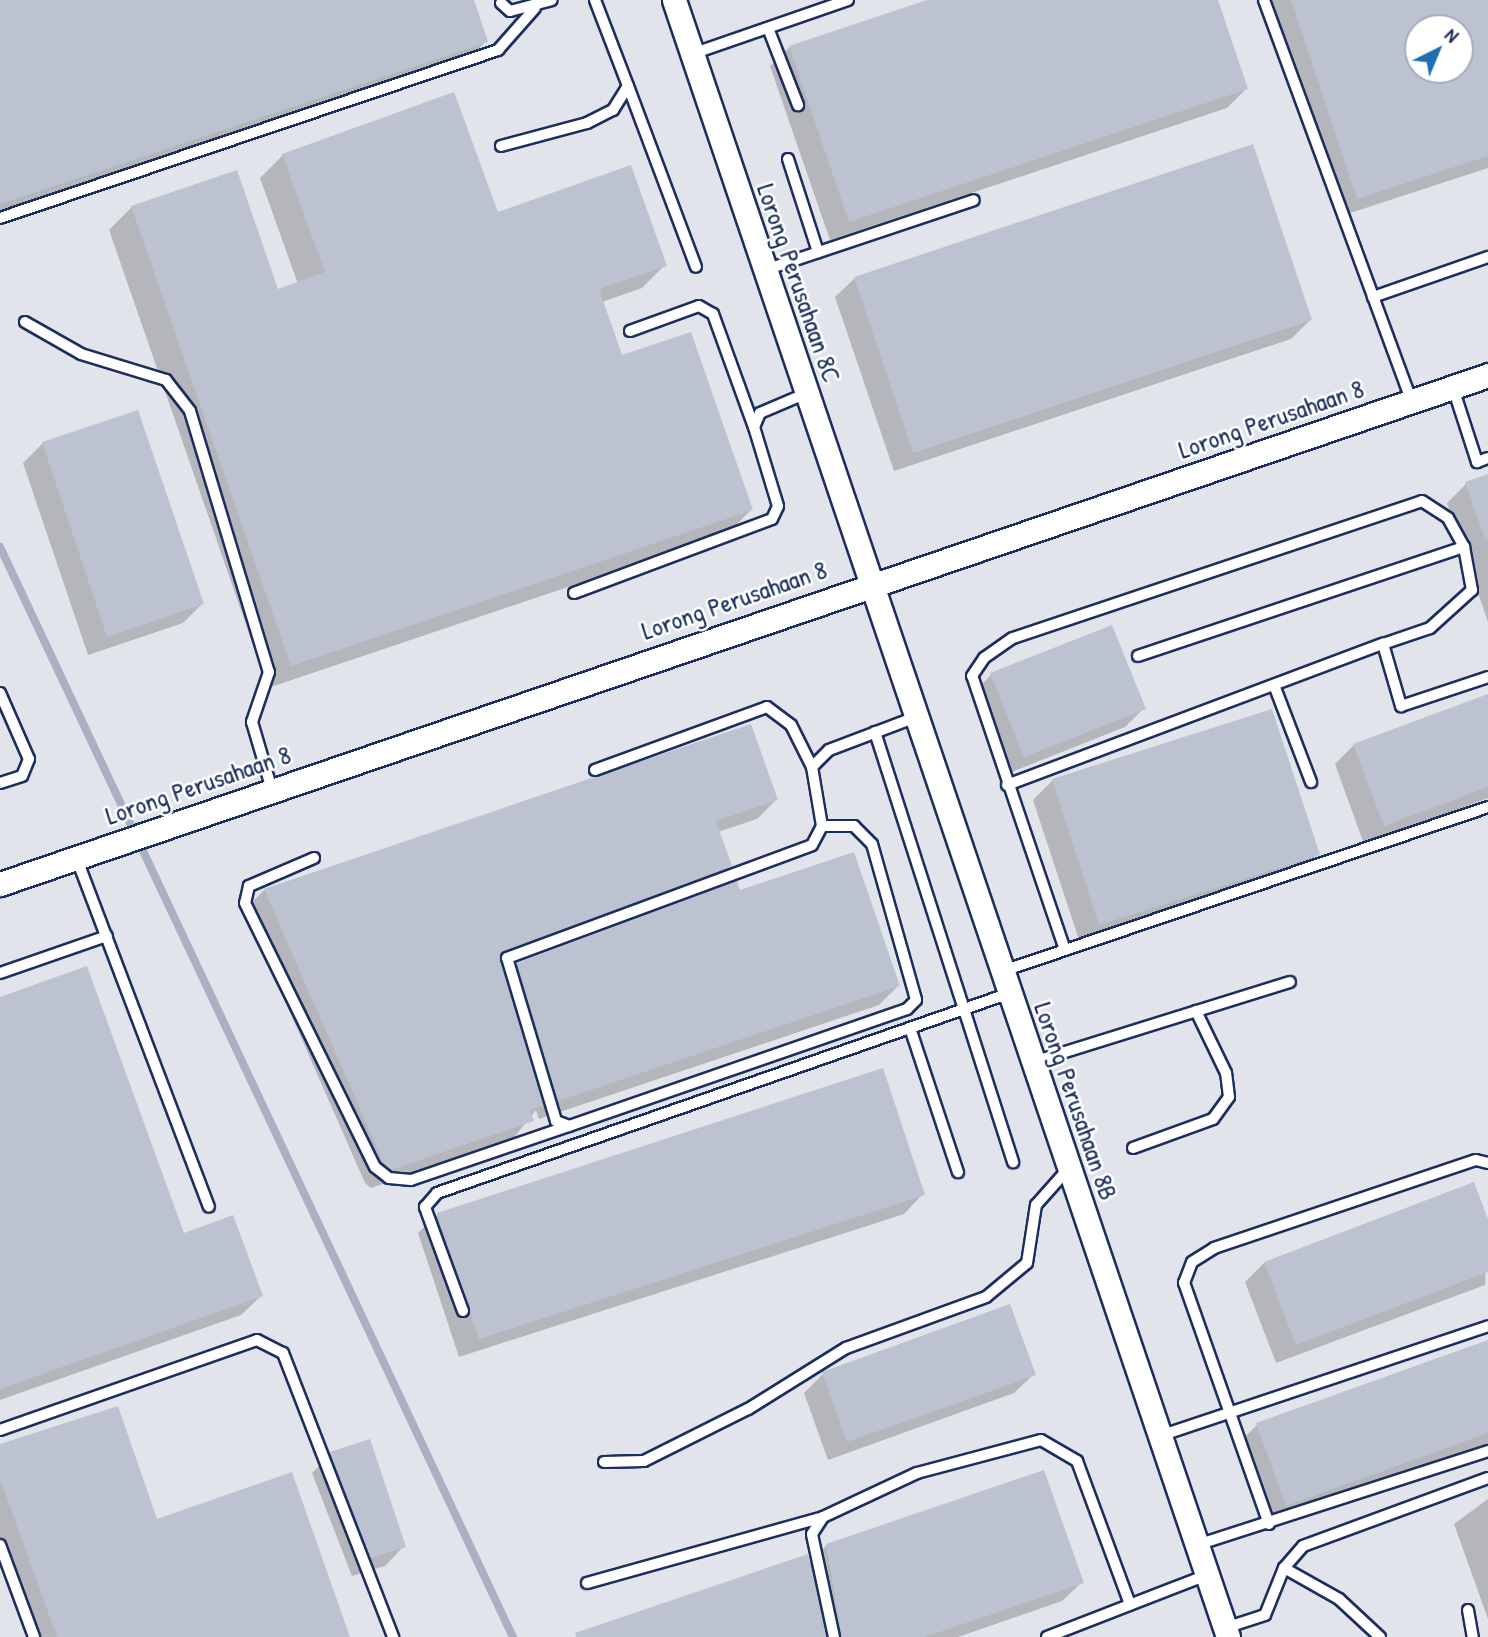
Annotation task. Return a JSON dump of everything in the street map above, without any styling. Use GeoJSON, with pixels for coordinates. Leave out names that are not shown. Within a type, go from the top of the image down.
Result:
{"type":"FeatureCollection","features":[{"type":"Feature","properties":{"kind":"street","name":"Lorong Perusahaan 8C"},"geometry":{"type":"LineString","coordinates":[[678,2],[692,54],[871,583]]}},
{"type":"Feature","properties":{"kind":"street","name":"Lorong Perusahaan 8"},"geometry":{"type":"LineString","coordinates":[[0,884],[212,813],[871,583],[1488,376]]}},
{"type":"Feature","properties":{"kind":"street","name":"Lorong Perusahaan 8B"},"geometry":{"type":"LineString","coordinates":[[871,583],[1226,1632]]}},
{"type":"Feature","properties":{"kind":"lane"},"geometry":{"type":"LineString","coordinates":[[501,3],[510,11],[535,8],[552,0]]}},
{"type":"Feature","properties":{"kind":"lane"},"geometry":{"type":"LineString","coordinates":[[595,0],[696,267]]}},
{"type":"Feature","properties":{"kind":"lane"},"geometry":{"type":"LineString","coordinates":[[692,54],[848,0]]}},
{"type":"Feature","properties":{"kind":"lane"},"geometry":{"type":"LineString","coordinates":[[1264,0],[1412,402]]}},
{"type":"Feature","properties":{"kind":"lane"},"geometry":{"type":"LineString","coordinates":[[0,218],[498,50],[535,8]]}},
{"type":"Feature","properties":{"kind":"lane"},"geometry":{"type":"LineString","coordinates":[[768,28],[798,105]]}},
{"type":"Feature","properties":{"kind":"lane"},"geometry":{"type":"LineString","coordinates":[[500,146],[587,123],[613,110],[628,86]]}},
{"type":"Feature","properties":{"kind":"lane"},"geometry":{"type":"LineString","coordinates":[[788,159],[818,253]]}},
{"type":"Feature","properties":{"kind":"lane"},"geometry":{"type":"LineString","coordinates":[[765,270],[974,200]]}},
{"type":"Feature","properties":{"kind":"lane"},"geometry":{"type":"LineString","coordinates":[[1373,297],[1488,257]]}},
{"type":"Feature","properties":{"kind":"lane"},"geometry":{"type":"LineString","coordinates":[[574,593],[772,519],[778,506],[754,427],[713,314],[699,306],[630,331]]}},
{"type":"Feature","properties":{"kind":"lane"},"geometry":{"type":"LineString","coordinates":[[25,322],[81,354],[166,380],[190,411],[269,672],[267,692],[252,722],[272,790]]}},
{"type":"Feature","properties":{"kind":"lane"},"geometry":{"type":"LineString","coordinates":[[1453,388],[1477,461],[1488,458]]}},
{"type":"Feature","properties":{"kind":"lane"},"geometry":{"type":"LineString","coordinates":[[754,427],[760,413],[807,393]]}},
{"type":"Feature","properties":{"kind":"lane"},"geometry":{"type":"LineString","coordinates":[[1007,785],[1383,643],[1430,628],[1472,590],[1464,547],[1448,518],[1422,501],[1013,638],[984,658],[972,676],[1007,785],[1065,950]]}},
{"type":"Feature","properties":{"kind":"lane"},"geometry":{"type":"LineString","coordinates":[[1138,656],[1464,547]]}},
{"type":"Feature","properties":{"kind":"lane"},"geometry":{"type":"LineString","coordinates":[[1383,643],[1401,706],[1488,677]]}},
{"type":"Feature","properties":{"kind":"lane"},"geometry":{"type":"LineString","coordinates":[[1274,685],[1311,782]]}},
{"type":"Feature","properties":{"kind":"lane"},"geometry":{"type":"LineString","coordinates":[[0,693],[29,759],[22,776],[0,783]]}},
{"type":"Feature","properties":{"kind":"lane"},"geometry":{"type":"LineString","coordinates":[[569,1126],[550,1111],[507,958],[783,859],[812,845],[822,826],[812,767],[791,725],[767,707],[595,770]]}},
{"type":"Feature","properties":{"kind":"lane"},"geometry":{"type":"LineString","coordinates":[[812,767],[829,750],[916,717]]}},
{"type":"Feature","properties":{"kind":"lane"},"geometry":{"type":"LineString","coordinates":[[875,732],[966,1008],[1013,1162]]}},
{"type":"Feature","properties":{"kind":"lane"},"geometry":{"type":"LineString","coordinates":[[463,1311],[425,1207],[437,1194],[966,1008],[1006,982],[1065,950],[1488,807]]}},
{"type":"Feature","properties":{"kind":"lane"},"geometry":{"type":"LineString","coordinates":[[314,858],[249,886],[245,903],[375,1167],[389,1178],[411,1180],[907,1009],[916,1000],[872,844],[854,826],[822,826]]}},
{"type":"Feature","properties":{"kind":"lane"},"geometry":{"type":"LineString","coordinates":[[76,857],[209,1207]]}},
{"type":"Feature","properties":{"kind":"lane"},"geometry":{"type":"LineString","coordinates":[[0,973],[107,936]]}},
{"type":"Feature","properties":{"kind":"lane"},"geometry":{"type":"LineString","coordinates":[[1033,1062],[1290,982]]}},
{"type":"Feature","properties":{"kind":"lane"},"geometry":{"type":"LineString","coordinates":[[1133,1148],[1213,1119],[1228,1097],[1226,1073],[1196,1011]]}},
{"type":"Feature","properties":{"kind":"lane"},"geometry":{"type":"LineString","coordinates":[[910,1028],[958,1172]]}},
{"type":"Feature","properties":{"kind":"lane"},"geometry":{"type":"LineString","coordinates":[[1269,1524],[1233,1411],[1184,1283],[1192,1262],[1214,1248],[1463,1164],[1488,1163]]}},
{"type":"Feature","properties":{"kind":"lane"},"geometry":{"type":"LineString","coordinates":[[604,1462],[644,1461],[748,1409],[846,1348],[986,1297],[1027,1263],[1036,1205],[1069,1168]]}},
{"type":"Feature","properties":{"kind":"lane"},"geometry":{"type":"LineString","coordinates":[[1160,1436],[1488,1326]]}},
{"type":"Feature","properties":{"kind":"lane"},"geometry":{"type":"LineString","coordinates":[[0,1430],[257,1340],[283,1353],[393,1637]]}},
{"type":"Feature","properties":{"kind":"lane"},"geometry":{"type":"LineString","coordinates":[[587,1583],[823,1517],[917,1473],[1041,1440],[1077,1461],[1130,1604]]}},
{"type":"Feature","properties":{"kind":"lane"},"geometry":{"type":"LineString","coordinates":[[1197,1545],[1269,1524],[1488,1451]]}},
{"type":"Feature","properties":{"kind":"lane"},"geometry":{"type":"LineString","coordinates":[[1226,1632],[1265,1615],[1284,1569],[1303,1546],[1338,1528],[1488,1478]]}},
{"type":"Feature","properties":{"kind":"lane"},"geometry":{"type":"LineString","coordinates":[[823,1517],[812,1534],[834,1637]]}},
{"type":"Feature","properties":{"kind":"lane"},"geometry":{"type":"LineString","coordinates":[[0,1545],[34,1637]]}},
{"type":"Feature","properties":{"kind":"lane"},"geometry":{"type":"LineString","coordinates":[[1284,1569],[1339,1599],[1380,1637]]}},
{"type":"Feature","properties":{"kind":"lane"},"geometry":{"type":"LineString","coordinates":[[1047,1637],[1207,1575]]}},
{"type":"Feature","properties":{"kind":"lane"},"geometry":{"type":"LineString","coordinates":[[1468,1610],[1473,1637]]}},
{"type":"Feature","properties":{"kind":"shaded area"},"geometry":{"type":"Polygon","coordinates":[[[0,0],[1488,0],[1488,1637],[0,1637],[0,0]]]}},
{"type":"Feature","properties":{"kind":"building"},"geometry":{"type":"Polygon","coordinates":[[[0,0],[474,0],[488,42],[0,204],[0,0]]]}},
{"type":"Feature","properties":{"kind":"building"},"geometry":{"type":"Polygon","coordinates":[[[927,0],[1218,0],[1248,89],[849,222],[789,46],[927,0]]]}},
{"type":"Feature","properties":{"kind":"building"},"geometry":{"type":"Polygon","coordinates":[[[1291,0],[1488,0],[1488,156],[1357,199],[1291,0]]]}},
{"type":"Feature","properties":{"kind":"building"},"geometry":{"type":"Polygon","coordinates":[[[454,92],[498,212],[631,165],[667,266],[599,289],[622,355],[691,332],[753,510],[291,666],[131,206],[237,170],[278,289],[325,272],[282,154],[454,92]]]}},
{"type":"Feature","properties":{"kind":"building"},"geometry":{"type":"Polygon","coordinates":[[[1253,144],[1312,320],[913,453],[854,277],[1253,144]]]}},
{"type":"Feature","properties":{"kind":"building"},"geometry":{"type":"Polygon","coordinates":[[[138,410],[204,604],[107,637],[42,442],[138,410]]]}},
{"type":"Feature","properties":{"kind":"building"},"geometry":{"type":"Polygon","coordinates":[[[1488,474],[1488,539],[1485,539],[1465,482],[1488,474]]]}},
{"type":"Feature","properties":{"kind":"building"},"geometry":{"type":"Polygon","coordinates":[[[1112,625],[1146,709],[1024,757],[990,673],[1112,625]]]}},
{"type":"Feature","properties":{"kind":"building"},"geometry":{"type":"Polygon","coordinates":[[[1488,694],[1488,787],[1384,826],[1353,744],[1488,694]]]}},
{"type":"Feature","properties":{"kind":"building"},"geometry":{"type":"Polygon","coordinates":[[[1272,709],[1320,855],[1099,925],[1052,779],[1272,709]]]}},
{"type":"Feature","properties":{"kind":"building"},"geometry":{"type":"Polygon","coordinates":[[[751,724],[778,800],[716,821],[732,866],[501,953],[543,1106],[530,1110],[534,1121],[391,1170],[384,1164],[264,889],[751,724]]]}},
{"type":"Feature","properties":{"kind":"building"},"geometry":{"type":"Polygon","coordinates":[[[854,852],[900,986],[558,1101],[517,963],[737,881],[740,890],[854,852]]]}},
{"type":"Feature","properties":{"kind":"building"},"geometry":{"type":"Polygon","coordinates":[[[87,966],[184,1233],[233,1215],[263,1296],[0,1389],[0,997],[87,966]]]}},
{"type":"Feature","properties":{"kind":"building"},"geometry":{"type":"Polygon","coordinates":[[[883,1068],[925,1195],[479,1339],[437,1213],[883,1068]]]}},
{"type":"Feature","properties":{"kind":"building"},"geometry":{"type":"Polygon","coordinates":[[[1474,1182],[1488,1219],[1488,1272],[1296,1345],[1264,1262],[1474,1182]]]}},
{"type":"Feature","properties":{"kind":"building"},"geometry":{"type":"Polygon","coordinates":[[[1010,1304],[1036,1375],[847,1442],[822,1372],[1010,1304]]]}},
{"type":"Feature","properties":{"kind":"building"},"geometry":{"type":"Polygon","coordinates":[[[1488,1340],[1488,1433],[1286,1506],[1256,1423],[1488,1340]]]}},
{"type":"Feature","properties":{"kind":"building"},"geometry":{"type":"Polygon","coordinates":[[[118,1406],[157,1519],[292,1472],[350,1637],[57,1637],[0,1479],[0,1444],[118,1406]]]}},
{"type":"Feature","properties":{"kind":"building"},"geometry":{"type":"Polygon","coordinates":[[[370,1439],[406,1547],[371,1558],[330,1452],[370,1439]]]}},
{"type":"Feature","properties":{"kind":"building"},"geometry":{"type":"Polygon","coordinates":[[[1044,1470],[1084,1583],[925,1637],[842,1637],[826,1544],[1044,1470]]]}},
{"type":"Feature","properties":{"kind":"building"},"geometry":{"type":"Polygon","coordinates":[[[808,1554],[826,1637],[576,1637],[575,1633],[808,1554]]]}},
{"type":"Feature","properties":{"kind":"waterway"},"geometry":{"type":"LineString","coordinates":[[0,547],[513,1637]]}}]}
